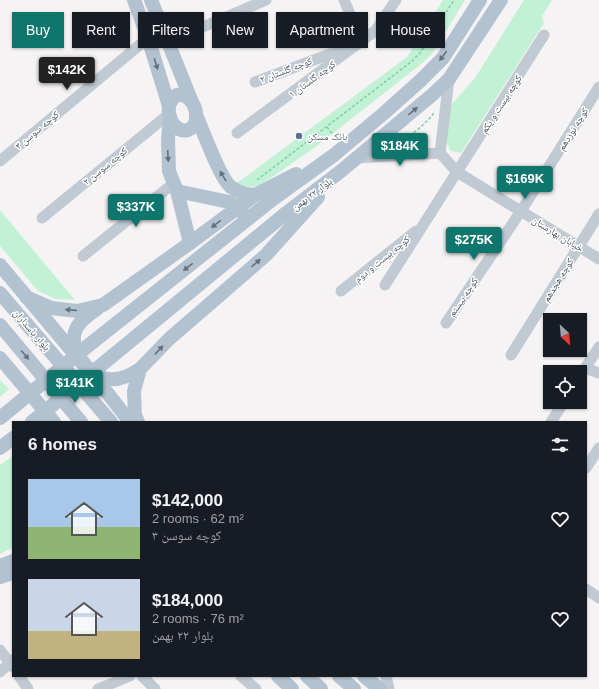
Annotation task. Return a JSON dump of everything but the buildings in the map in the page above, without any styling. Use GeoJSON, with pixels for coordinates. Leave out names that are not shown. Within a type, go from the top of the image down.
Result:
{"type":"FeatureCollection","features":[{"type":"Feature","properties":{"kind":"main road"},"geometry":{"type":"LineString","coordinates":[[134,0],[138,12]]}},
{"type":"Feature","properties":{"kind":"main road"},"geometry":{"type":"LineString","coordinates":[[151,0],[222,176],[230,186],[241,193],[254,189],[334,155]]}},
{"type":"Feature","properties":{"kind":"main road","name":"بلوار ۲۲ بهمن"},"geometry":{"type":"LineString","coordinates":[[0,418],[84,349],[274,199],[334,155],[404,95],[443,58],[480,0]]}},
{"type":"Feature","properties":{"kind":"main road","name":"بلوار ۲۲ بهمن"},"geometry":{"type":"LineString","coordinates":[[33,421],[285,214],[357,158],[449,80],[502,0]]}},
{"type":"Feature","properties":{"kind":"main road"},"geometry":{"type":"LineString","coordinates":[[151,48],[169,112],[176,126],[184,131],[193,128],[195,124],[194,109],[186,96],[181,95],[172,98],[169,112],[168,140],[169,170],[190,244]]}},
{"type":"Feature","properties":{"kind":"main road"},"geometry":{"type":"LineString","coordinates":[[254,189],[238,207],[190,244],[89,314],[76,328],[74,345],[81,360],[92,372],[108,379],[126,378],[140,370],[169,339],[266,254],[341,171]]}},
{"type":"Feature","properties":{"kind":"main road"},"geometry":{"type":"LineString","coordinates":[[175,187],[229,202],[238,207],[244,214],[243,224]]}},
{"type":"Feature","properties":{"kind":"main road"},"geometry":{"type":"LineString","coordinates":[[0,266],[129,421]]}},
{"type":"Feature","properties":{"kind":"main road","name":"بلوار پاسداران"},"geometry":{"type":"LineString","coordinates":[[0,293],[110,421]]}},
{"type":"Feature","properties":{"kind":"main road"},"geometry":{"type":"LineString","coordinates":[[26,296],[51,308],[58,309],[77,311],[103,305]]}},
{"type":"Feature","properties":{"kind":"main road","name":"بلوار پاسداران"},"geometry":{"type":"LineString","coordinates":[[0,325],[80,421]]}},
{"type":"Feature","properties":{"kind":"main road"},"geometry":{"type":"LineString","coordinates":[[2,361],[53,421]]}},
{"type":"Feature","properties":{"kind":"main road"},"geometry":{"type":"LineString","coordinates":[[138,421],[135,416],[134,391],[140,370]]}},
{"type":"Feature","properties":{"kind":"main road"},"geometry":{"type":"LineString","coordinates":[[0,448],[12,439]]}},
{"type":"Feature","properties":{"kind":"main road"},"geometry":{"type":"LineString","coordinates":[[279,677],[292,689]]}},
{"type":"Feature","properties":{"kind":"main road"},"geometry":{"type":"LineString","coordinates":[[308,677],[321,689]]}},
{"type":"Feature","properties":{"kind":"main road"},"geometry":{"type":"LineString","coordinates":[[340,677],[354,689]]}},
{"type":"Feature","properties":{"kind":"main road"},"geometry":{"type":"LineString","coordinates":[[365,677],[380,689]]}},
{"type":"Feature","properties":{"kind":"street"},"geometry":{"type":"LineString","coordinates":[[204,27],[266,0]]}},
{"type":"Feature","properties":{"kind":"street"},"geometry":{"type":"LineString","coordinates":[[344,0],[349,12]]}},
{"type":"Feature","properties":{"kind":"street","name":"کوچه گلستان ۱"},"geometry":{"type":"LineString","coordinates":[[368,37],[375,31],[396,0]]}},
{"type":"Feature","properties":{"kind":"street","name":"کوچه بیست و یکم"},"geometry":{"type":"LineString","coordinates":[[456,172],[544,35]]}},
{"type":"Feature","properties":{"kind":"street","name":"کوچه سوسن ۳"},"geometry":{"type":"LineString","coordinates":[[0,161],[138,46]]}},
{"type":"Feature","properties":{"kind":"street","name":"کوچه گلستان ۲"},"geometry":{"type":"LineString","coordinates":[[255,82],[346,48]]}},
{"type":"Feature","properties":{"kind":"street","name":"کوچه گلستان ۱"},"geometry":{"type":"LineString","coordinates":[[237,134],[354,48]]}},
{"type":"Feature","properties":{"kind":"street"},"geometry":{"type":"LineString","coordinates":[[357,158],[440,153],[449,80]]}},
{"type":"Feature","properties":{"kind":"street","name":"کوچه نوزدهم"},"geometry":{"type":"LineString","coordinates":[[521,212],[599,88]]}},
{"type":"Feature","properties":{"kind":"street","name":"کوچه سوسن ۲"},"geometry":{"type":"LineString","coordinates":[[42,218],[169,112]]}},
{"type":"Feature","properties":{"kind":"street","name":"خیابان بهارستان"},"geometry":{"type":"LineString","coordinates":[[440,153],[456,172],[599,259]]}},
{"type":"Feature","properties":{"kind":"street","name":"کوچه بیست و دوم"},"geometry":{"type":"LineString","coordinates":[[385,285],[456,172]]}},
{"type":"Feature","properties":{"kind":"street"},"geometry":{"type":"LineString","coordinates":[[83,256],[175,187]]}},
{"type":"Feature","properties":{"kind":"street","name":"کوچه بیستم"},"geometry":{"type":"LineString","coordinates":[[446,323],[521,212]]}},
{"type":"Feature","properties":{"kind":"street","name":"کوچه هجدهم"},"geometry":{"type":"LineString","coordinates":[[511,355],[599,214]]}},
{"type":"Feature","properties":{"kind":"street","name":"کوچه بیست و دوم"},"geometry":{"type":"LineString","coordinates":[[341,291],[423,226]]}},
{"type":"Feature","properties":{"kind":"street"},"geometry":{"type":"LineString","coordinates":[[599,347],[585,368],[599,373]]}},
{"type":"Feature","properties":{"kind":"street"},"geometry":{"type":"LineString","coordinates":[[552,421],[559,409]]}},
{"type":"Feature","properties":{"kind":"street"},"geometry":{"type":"LineString","coordinates":[[587,466],[599,448]]}},
{"type":"Feature","properties":{"kind":"street"},"geometry":{"type":"LineString","coordinates":[[587,590],[599,598]]}},
{"type":"Feature","properties":{"kind":"street"},"geometry":{"type":"LineString","coordinates":[[0,650],[12,663],[0,672]]}},
{"type":"Feature","properties":{"kind":"street"},"geometry":{"type":"LineString","coordinates":[[20,677],[28,689]]}},
{"type":"Feature","properties":{"kind":"street"},"geometry":{"type":"LineString","coordinates":[[98,689],[128,677]]}},
{"type":"Feature","properties":{"kind":"street"},"geometry":{"type":"LineString","coordinates":[[143,677],[155,689]]}},
{"type":"Feature","properties":{"kind":"street"},"geometry":{"type":"LineString","coordinates":[[243,677],[256,689]]}},
{"type":"Feature","properties":{"kind":"street"},"geometry":{"type":"LineString","coordinates":[[386,677],[390,689]]}},
{"type":"Feature","properties":{"kind":"path"},"geometry":{"type":"LineString","coordinates":[[254,189],[327,127],[411,62],[420,53],[454,0]]}},
{"type":"Feature","properties":{"kind":"path"},"geometry":{"type":"LineString","coordinates":[[391,146],[405,139],[427,121],[435,112]]}},
{"type":"Feature","properties":{"kind":"path"},"geometry":{"type":"LineString","coordinates":[[327,127],[333,135]]}},
{"type":"Feature","properties":{"kind":"green space"},"geometry":{"type":"Polygon","coordinates":[[[443,0],[465,0],[445,33],[445,12],[435,12],[443,0]]]}},
{"type":"Feature","properties":{"kind":"green space"},"geometry":{"type":"Polygon","coordinates":[[[524,0],[552,0],[542,16],[544,23],[461,153],[451,151],[446,142],[449,107],[475,78],[524,0]]]}},
{"type":"Feature","properties":{"kind":"green space"},"geometry":{"type":"Polygon","coordinates":[[[413,48],[436,48],[432,54],[420,65],[314,148],[258,187],[244,186],[237,183],[407,57],[413,48]]]}},
{"type":"Feature","properties":{"kind":"green space"},"geometry":{"type":"Polygon","coordinates":[[[0,210],[75,300],[56,299],[38,291],[0,246],[0,210]]]}},
{"type":"Feature","properties":{"kind":"green space"},"geometry":{"type":"Polygon","coordinates":[[[0,380],[9,389],[0,397],[0,380]]]}},
{"type":"Feature","properties":{"kind":"green space"},"geometry":{"type":"Polygon","coordinates":[[[12,457],[12,548],[0,554],[0,465],[12,457]]]}},
{"type":"Feature","properties":{"kind":"place","name":"بانک مسکن"},"geometry":{"type":"Point","coordinates":[299,136]}}]}
